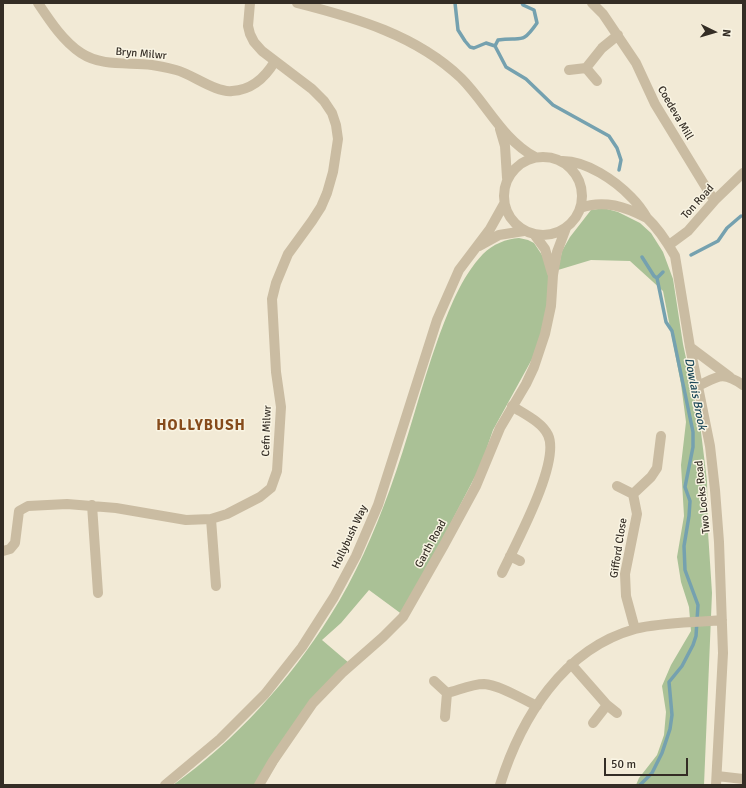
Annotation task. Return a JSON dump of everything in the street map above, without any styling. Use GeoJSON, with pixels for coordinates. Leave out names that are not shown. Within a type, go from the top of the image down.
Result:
{"type":"FeatureCollection","features":[{"type":"Feature","properties":{"kind":"street","name":"Bryn Milwr"},"geometry":{"type":"LineString","coordinates":[[38,3],[57,30],[71,45],[82,54],[102,62],[153,65],[178,70],[220,89],[231,92],[243,90],[256,84],[266,76],[275,61]]}},
{"type":"Feature","properties":{"kind":"street"},"geometry":{"type":"LineString","coordinates":[[250,3],[248,26],[250,34],[258,46],[275,61]]}},
{"type":"Feature","properties":{"kind":"street","name":"Hollybush Way"},"geometry":{"type":"LineString","coordinates":[[297,3],[317,6],[379,27],[399,36],[434,56],[462,79],[516,144],[527,153],[535,157],[546,156],[562,161]]}},
{"type":"Feature","properties":{"kind":"street","name":"Coedeva Mill"},"geometry":{"type":"LineString","coordinates":[[592,3],[603,14],[636,63],[655,104],[715,200]]}},
{"type":"Feature","properties":{"kind":"street"},"geometry":{"type":"LineString","coordinates":[[570,70],[586,68],[602,48],[618,35]]}},
{"type":"Feature","properties":{"kind":"street","name":"Cefn Milwr"},"geometry":{"type":"LineString","coordinates":[[3,551],[10,548],[14,543],[19,511],[28,506],[67,504],[92,505],[186,520],[211,519],[227,514],[260,498],[271,488],[277,472],[281,407],[273,342],[272,299],[276,283],[288,254],[303,235],[324,200],[333,172],[338,138],[332,113],[324,101],[312,89],[275,61]]}},
{"type":"Feature","properties":{"kind":"street"},"geometry":{"type":"LineString","coordinates":[[586,68],[597,81]]}},
{"type":"Feature","properties":{"kind":"street","name":"Hollybush Way"},"geometry":{"type":"LineString","coordinates":[[498,124],[505,146],[507,178],[504,189],[504,204],[511,220],[524,231],[534,234],[548,235],[566,228]]}},
{"type":"Feature","properties":{"kind":"street"},"geometry":{"type":"LineString","coordinates":[[507,178],[515,167],[522,162],[535,157]]}},
{"type":"Feature","properties":{"kind":"street"},"geometry":{"type":"LineString","coordinates":[[562,161],[578,179],[582,195],[580,208],[575,218],[566,228]]}},
{"type":"Feature","properties":{"kind":"street","name":"Two Locks Road"},"geometry":{"type":"LineString","coordinates":[[562,161],[582,164],[598,172],[619,186],[633,198],[647,218],[656,227],[675,256],[690,347],[710,446],[715,490],[719,542],[723,653],[717,781]]}},
{"type":"Feature","properties":{"kind":"street","name":"Ton Road"},"geometry":{"type":"LineString","coordinates":[[669,245],[688,231],[715,200],[743,173]]}},
{"type":"Feature","properties":{"kind":"street","name":"Hollybush Way"},"geometry":{"type":"LineString","coordinates":[[165,785],[220,739],[265,694],[302,647],[334,597],[356,556],[378,505],[437,320],[459,270],[490,229],[504,204]]}},
{"type":"Feature","properties":{"kind":"street","name":"Two Locks Road"},"geometry":{"type":"LineString","coordinates":[[580,208],[590,204],[609,204],[622,207],[647,218]]}},
{"type":"Feature","properties":{"kind":"street","name":"Garth Road"},"geometry":{"type":"LineString","coordinates":[[259,785],[273,761],[313,703],[342,673],[383,637],[403,617],[476,486],[500,428],[526,384],[534,367],[545,334],[553,275],[558,252],[566,228]]}},
{"type":"Feature","properties":{"kind":"street","name":"Hollybush Way"},"geometry":{"type":"LineString","coordinates":[[474,249],[499,235],[524,231]]}},
{"type":"Feature","properties":{"kind":"street","name":"Garth Road"},"geometry":{"type":"LineString","coordinates":[[534,234],[545,249],[553,275]]}},
{"type":"Feature","properties":{"kind":"street"},"geometry":{"type":"LineString","coordinates":[[690,347],[730,377],[743,384]]}},
{"type":"Feature","properties":{"kind":"street"},"geometry":{"type":"LineString","coordinates":[[698,386],[724,376],[730,377]]}},
{"type":"Feature","properties":{"kind":"street"},"geometry":{"type":"LineString","coordinates":[[502,573],[541,489],[550,461],[551,446],[548,436],[543,428],[512,406]]}},
{"type":"Feature","properties":{"kind":"street"},"geometry":{"type":"LineString","coordinates":[[617,486],[633,494],[651,477],[656,468],[661,436]]}},
{"type":"Feature","properties":{"kind":"street","name":"Gifford Close"},"geometry":{"type":"LineString","coordinates":[[633,494],[637,514],[625,574],[626,596],[635,629]]}},
{"type":"Feature","properties":{"kind":"street"},"geometry":{"type":"LineString","coordinates":[[92,505],[98,594]]}},
{"type":"Feature","properties":{"kind":"street"},"geometry":{"type":"LineString","coordinates":[[211,519],[216,586]]}},
{"type":"Feature","properties":{"kind":"street"},"geometry":{"type":"LineString","coordinates":[[510,556],[520,561]]}},
{"type":"Feature","properties":{"kind":"street"},"geometry":{"type":"LineString","coordinates":[[500,785],[516,742],[546,692],[571,664],[592,647],[635,629],[672,622],[722,620]]}},
{"type":"Feature","properties":{"kind":"street"},"geometry":{"type":"LineString","coordinates":[[571,664],[607,705],[617,713]]}},
{"type":"Feature","properties":{"kind":"street"},"geometry":{"type":"LineString","coordinates":[[434,681],[447,693]]}},
{"type":"Feature","properties":{"kind":"street"},"geometry":{"type":"LineString","coordinates":[[447,693],[475,685],[486,684],[496,687],[537,706]]}},
{"type":"Feature","properties":{"kind":"street"},"geometry":{"type":"LineString","coordinates":[[445,717],[447,693]]}},
{"type":"Feature","properties":{"kind":"street"},"geometry":{"type":"LineString","coordinates":[[593,723],[607,705]]}},
{"type":"Feature","properties":{"kind":"street"},"geometry":{"type":"LineString","coordinates":[[717,781],[743,779]]}},
{"type":"Feature","properties":{"kind":"green space"},"geometry":{"type":"Polygon","coordinates":[[[607,209],[618,212],[640,223],[651,233],[663,252],[673,279],[683,344],[700,424],[707,481],[708,532],[712,593],[704,785],[636,785],[639,778],[657,755],[664,735],[666,712],[662,686],[671,665],[691,631],[689,607],[681,582],[677,557],[684,516],[681,465],[686,422],[681,384],[663,291],[630,261],[591,260],[558,270],[562,251],[570,237],[591,210],[607,209]]]}},
{"type":"Feature","properties":{"kind":"green space"},"geometry":{"type":"Polygon","coordinates":[[[519,238],[534,243],[546,261],[550,276],[550,292],[537,350],[493,430],[481,465],[403,615],[369,590],[341,623],[322,640],[349,663],[331,679],[263,785],[173,785],[218,749],[260,708],[297,663],[330,616],[356,570],[384,505],[403,452],[438,339],[456,294],[475,263],[487,250],[500,243],[519,238]]]}},
{"type":"Feature","properties":{"kind":"waterway"},"geometry":{"type":"LineString","coordinates":[[455,3],[458,30],[470,47],[474,48],[486,43],[495,46],[506,67],[526,79],[553,105],[609,136],[617,148],[621,160],[619,170]]}},
{"type":"Feature","properties":{"kind":"waterway"},"geometry":{"type":"LineString","coordinates":[[495,46],[498,40],[520,39],[528,35],[537,23],[534,10],[523,5],[522,3]]}},
{"type":"Feature","properties":{"kind":"waterway","name":"Dowlais Brook"},"geometry":{"type":"LineString","coordinates":[[691,255],[718,241],[727,228],[741,216]]}},
{"type":"Feature","properties":{"kind":"waterway","name":"Dowlais Brook"},"geometry":{"type":"LineString","coordinates":[[640,785],[652,773],[662,753],[670,729],[672,715],[669,682],[682,666],[693,645],[696,636],[698,605],[685,570],[684,546],[690,501],[685,487],[693,447],[693,432],[672,331],[666,322],[657,278],[654,276],[642,257]]}},
{"type":"Feature","properties":{"kind":"waterway","name":"Dowlais Brook"},"geometry":{"type":"LineString","coordinates":[[657,278],[663,272]]}},
{"type":"Feature","properties":{"kind":"district","name":"HOLLYBUSH"},"geometry":{"type":"Point","coordinates":[201,426]}}]}
